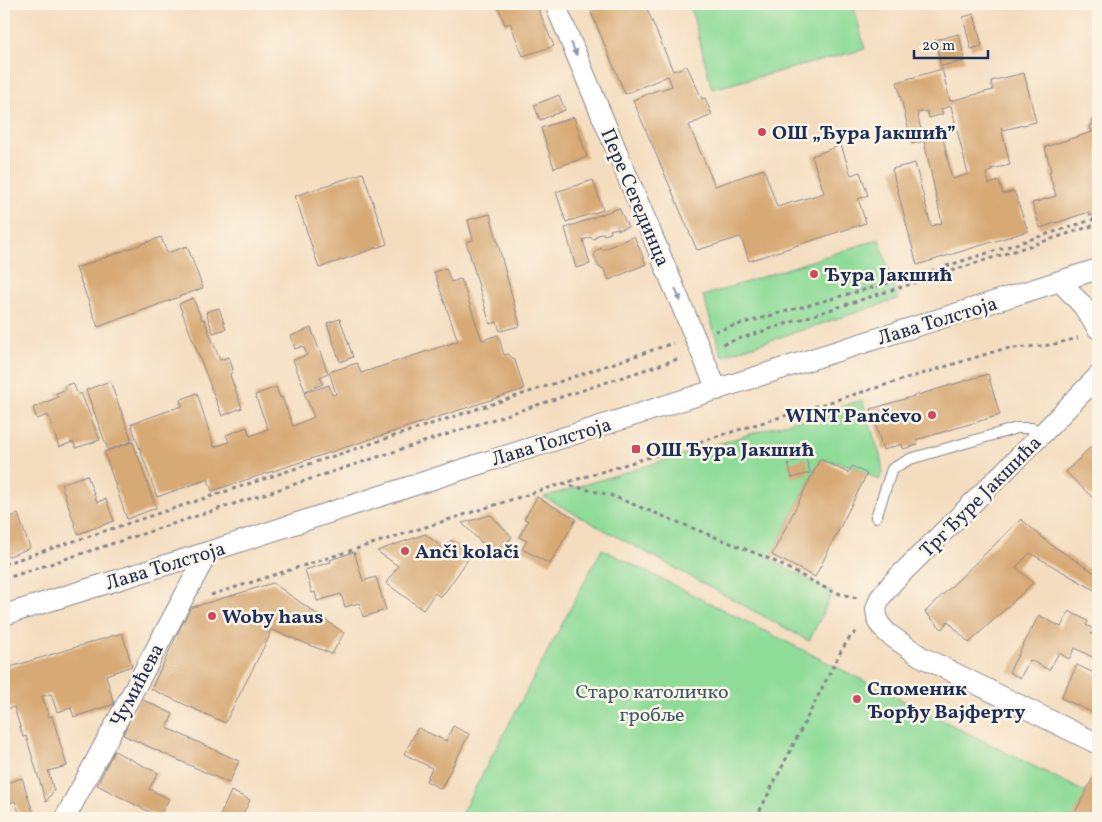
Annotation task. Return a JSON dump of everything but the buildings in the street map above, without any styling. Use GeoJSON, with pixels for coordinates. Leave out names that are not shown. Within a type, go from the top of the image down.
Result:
{"type":"FeatureCollection","features":[{"type":"Feature","properties":{"kind":"street","name":"Пере Сегединца"},"geometry":{"type":"LineString","coordinates":[[555,4],[717,390]]}},
{"type":"Feature","properties":{"kind":"street","name":"Лава Толстоја"},"geometry":{"type":"LineString","coordinates":[[4,615],[208,552],[470,466],[1098,269]]}},
{"type":"Feature","properties":{"kind":"street"},"geometry":{"type":"LineString","coordinates":[[1060,281],[1083,306],[1090,333]]}},
{"type":"Feature","properties":{"kind":"street","name":"Трг Ђуре Јакшића"},"geometry":{"type":"LineString","coordinates":[[877,613],[898,576],[1098,376]]}},
{"type":"Feature","properties":{"kind":"street","name":"Чумићева"},"geometry":{"type":"LineString","coordinates":[[65,818],[208,552]]}},
{"type":"Feature","properties":{"kind":"street"},"geometry":{"type":"LineString","coordinates":[[877,613],[887,633],[920,656],[1098,744]]}},
{"type":"Feature","properties":{"kind":"lane"},"geometry":{"type":"LineString","coordinates":[[876,517],[892,469],[910,459],[1017,428],[1032,428],[1043,433]]}},
{"type":"Feature","properties":{"kind":"path"},"geometry":{"type":"LineString","coordinates":[[4,579],[697,343],[725,329],[921,274],[1098,218]]}},
{"type":"Feature","properties":{"kind":"path"},"geometry":{"type":"LineString","coordinates":[[4,564],[529,392],[1098,224]]}},
{"type":"Feature","properties":{"kind":"path"},"geometry":{"type":"LineString","coordinates":[[179,605],[562,484],[1003,349],[1050,346],[1090,333]]}},
{"type":"Feature","properties":{"kind":"path"},"geometry":{"type":"LineString","coordinates":[[562,484],[610,495],[770,559],[877,613],[851,636],[841,651],[756,818]]}},
{"type":"Feature","properties":{"kind":"green space"},"geometry":{"type":"Polygon","coordinates":[[[706,4],[853,4],[865,49],[712,89],[691,8],[706,4]]]}},
{"type":"Feature","properties":{"kind":"green space"},"geometry":{"type":"Polygon","coordinates":[[[879,239],[898,299],[722,356],[703,296],[879,239]]]}},
{"type":"Feature","properties":{"kind":"green space"},"geometry":{"type":"Polygon","coordinates":[[[862,400],[880,455],[883,473],[879,480],[852,466],[820,459],[770,559],[833,592],[809,641],[544,497],[862,400]]]}},
{"type":"Feature","properties":{"kind":"green space","name":"Старо католичко гробље"},"geometry":{"type":"Polygon","coordinates":[[[602,549],[1097,798],[1087,818],[459,818],[602,549]]]}},
{"type":"Feature","properties":{"kind":"place","name":"ОШ „Ђура Јакшић”"},"geometry":{"type":"Point","coordinates":[762,132]}},
{"type":"Feature","properties":{"kind":"place","name":"Ђура Јакшић"},"geometry":{"type":"Point","coordinates":[814,274]}},
{"type":"Feature","properties":{"kind":"place","name":"WINT Pančevo"},"geometry":{"type":"Point","coordinates":[932,415]}},
{"type":"Feature","properties":{"kind":"place","name":"ОШ Ђура Јакшић"},"geometry":{"type":"Point","coordinates":[636,449]}},
{"type":"Feature","properties":{"kind":"place","name":"Anči kolači"},"geometry":{"type":"Point","coordinates":[405,551]}},
{"type":"Feature","properties":{"kind":"place","name":"Woby haus"},"geometry":{"type":"Point","coordinates":[212,616]}},
{"type":"Feature","properties":{"kind":"place","name":"Споменик Ђорђу Вајферту"},"geometry":{"type":"Point","coordinates":[857,699]}}]}
